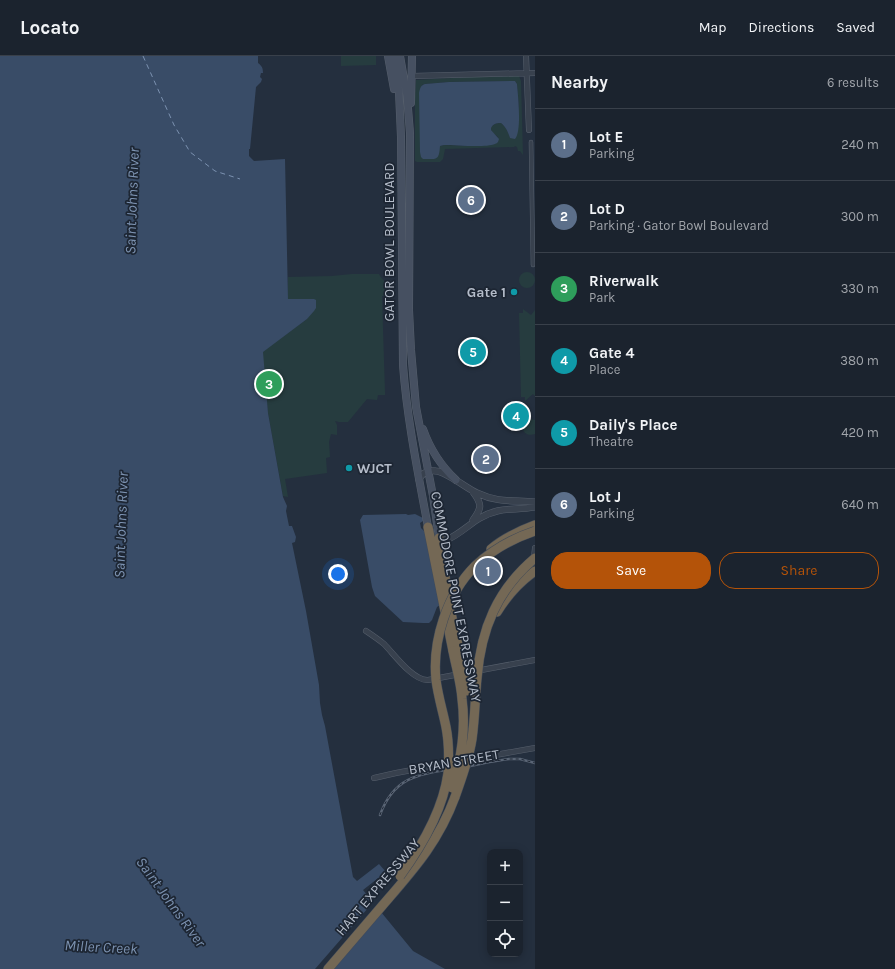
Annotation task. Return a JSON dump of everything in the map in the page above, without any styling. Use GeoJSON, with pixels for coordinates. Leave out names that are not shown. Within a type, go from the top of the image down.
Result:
{"type":"FeatureCollection","features":[{"type":"Feature","properties":{"kind":"highway"},"geometry":{"type":"LineString","coordinates":[[400,876],[429,830],[439,808],[445,788],[448,769],[448,747],[446,727],[435,668],[440,630],[449,607],[464,580],[485,554],[516,533],[535,526]]}},
{"type":"Feature","properties":{"kind":"highway","name":"COMMODORE POINT EXPRESSWAY"},"geometry":{"type":"LineString","coordinates":[[428,527],[456,650],[466,685],[468,700],[467,745],[455,797]]}},
{"type":"Feature","properties":{"kind":"highway"},"geometry":{"type":"LineString","coordinates":[[475,566],[505,544],[535,531]]}},
{"type":"Feature","properties":{"kind":"highway","name":"COMMODORE POINT EXPRESSWAY"},"geometry":{"type":"LineString","coordinates":[[400,876],[420,853],[433,833],[446,805],[457,771],[462,741],[462,695],[439,538]]}},
{"type":"Feature","properties":{"kind":"highway"},"geometry":{"type":"LineString","coordinates":[[455,797],[468,762],[472,743],[480,652],[488,623],[507,587],[535,558]]}},
{"type":"Feature","properties":{"kind":"highway"},"geometry":{"type":"LineString","coordinates":[[480,652],[487,632],[500,608],[515,588],[535,570]]}},
{"type":"Feature","properties":{"kind":"highway","name":"HART EXPRESSWAY"},"geometry":{"type":"LineString","coordinates":[[328,969],[423,858],[439,832],[455,797]]}},
{"type":"Feature","properties":{"kind":"highway","name":"HART EXPRESSWAY"},"geometry":{"type":"LineString","coordinates":[[319,969],[400,876]]}},
{"type":"Feature","properties":{"kind":"main road"},"geometry":{"type":"LineString","coordinates":[[388,56],[401,122]]}},
{"type":"Feature","properties":{"kind":"main road","name":"GATOR BOWL BOULEVARD"},"geometry":{"type":"LineString","coordinates":[[394,56],[401,122],[403,231],[402,352],[410,429]]}},
{"type":"Feature","properties":{"kind":"main road"},"geometry":{"type":"LineString","coordinates":[[401,56],[412,76]]}},
{"type":"Feature","properties":{"kind":"main road","name":"GATOR BOWL BOULEVARD"},"geometry":{"type":"LineString","coordinates":[[401,56],[408,104],[410,133],[410,329],[416,407]]}},
{"type":"Feature","properties":{"kind":"main road"},"geometry":{"type":"LineString","coordinates":[[410,133],[412,56]]}},
{"type":"Feature","properties":{"kind":"main road"},"geometry":{"type":"LineString","coordinates":[[416,407],[423,429],[432,449],[443,466],[456,480]]}},
{"type":"Feature","properties":{"kind":"main road","name":"COMMODORE POINT EXPRESSWAY"},"geometry":{"type":"LineString","coordinates":[[416,407],[439,538]]}},
{"type":"Feature","properties":{"kind":"main road","name":"COMMODORE POINT EXPRESSWAY"},"geometry":{"type":"LineString","coordinates":[[410,429],[428,527]]}},
{"type":"Feature","properties":{"kind":"main road"},"geometry":{"type":"LineString","coordinates":[[428,527],[431,533],[439,538]]}},
{"type":"Feature","properties":{"kind":"street"},"geometry":{"type":"LineString","coordinates":[[526,56],[529,130]]}},
{"type":"Feature","properties":{"kind":"street"},"geometry":{"type":"LineString","coordinates":[[412,76],[535,73]]}},
{"type":"Feature","properties":{"kind":"street"},"geometry":{"type":"LineString","coordinates":[[531,142],[533,265]]}},
{"type":"Feature","properties":{"kind":"street"},"geometry":{"type":"LineString","coordinates":[[419,480],[422,474],[438,471],[484,496],[500,500],[535,502]]}},
{"type":"Feature","properties":{"kind":"street"},"geometry":{"type":"LineString","coordinates":[[469,525],[478,514],[480,507],[479,501],[473,491]]}},
{"type":"Feature","properties":{"kind":"street"},"geometry":{"type":"LineString","coordinates":[[439,538],[444,540],[448,539],[482,517],[496,511],[535,507]]}},
{"type":"Feature","properties":{"kind":"street"},"geometry":{"type":"LineString","coordinates":[[535,548],[535,570]]}},
{"type":"Feature","properties":{"kind":"street"},"geometry":{"type":"LineString","coordinates":[[366,631],[383,643],[402,665],[423,680],[535,660]]}},
{"type":"Feature","properties":{"kind":"street","name":"BRYAN STREET"},"geometry":{"type":"LineString","coordinates":[[374,778],[535,748]]}},
{"type":"Feature","properties":{"kind":"green space"},"geometry":{"type":"Polygon","coordinates":[[[341,56],[376,56],[376,65],[341,66],[341,56]]]}},
{"type":"Feature","properties":{"kind":"green space"},"geometry":{"type":"Polygon","coordinates":[[[519,76],[521,81],[523,155],[515,146],[445,149],[443,159],[440,162],[415,161],[416,80],[519,76]],[[515,81],[449,82],[422,85],[423,159],[436,158],[440,146],[478,146],[498,137],[490,128],[496,124],[501,123],[504,126],[508,131],[510,138],[519,107],[517,84],[515,81]]]}},
{"type":"Feature","properties":{"kind":"green space"},"geometry":{"type":"Polygon","coordinates":[[[527,272],[533,274],[535,280],[533,286],[527,288],[521,286],[519,280],[521,274],[527,272]]]}},
{"type":"Feature","properties":{"kind":"green space"},"geometry":{"type":"Polygon","coordinates":[[[379,274],[385,282],[385,296],[382,296],[385,395],[378,395],[377,400],[367,399],[348,422],[335,421],[337,425],[337,435],[331,434],[329,442],[330,457],[326,458],[327,473],[285,479],[288,497],[283,496],[268,413],[262,352],[307,319],[314,299],[288,300],[288,277],[379,274]]]}},
{"type":"Feature","properties":{"kind":"green space"},"geometry":{"type":"Polygon","coordinates":[[[523,309],[531,315],[535,310],[535,396],[533,394],[525,401],[525,397],[521,397],[519,313],[523,313],[523,309]]]}},
{"type":"Feature","properties":{"kind":"green space"},"geometry":{"type":"Polygon","coordinates":[[[529,419],[535,420],[535,434],[527,434],[523,430],[524,424],[529,419]]]}},
{"type":"Feature","properties":{"kind":"water"},"geometry":{"type":"Polygon","coordinates":[[[0,56],[258,56],[258,63],[262,67],[263,73],[261,73],[260,77],[262,79],[261,82],[256,87],[249,156],[254,161],[285,159],[288,299],[316,300],[316,308],[307,319],[263,352],[268,413],[283,497],[287,506],[286,511],[289,526],[292,526],[296,537],[295,542],[292,543],[306,611],[319,685],[322,715],[353,877],[357,881],[379,864],[386,872],[363,890],[413,951],[445,969],[0,969],[0,56]]]}},
{"type":"Feature","properties":{"kind":"water"},"geometry":{"type":"Polygon","coordinates":[[[515,81],[517,84],[519,113],[518,129],[515,139],[510,138],[504,126],[501,123],[498,123],[491,128],[499,139],[496,144],[478,146],[444,145],[440,146],[438,157],[434,159],[423,159],[421,157],[419,93],[420,88],[423,85],[449,82],[515,81]]]}},
{"type":"Feature","properties":{"kind":"water"},"geometry":{"type":"Polygon","coordinates":[[[415,514],[423,518],[423,521],[420,523],[421,528],[425,532],[440,605],[437,607],[432,620],[429,623],[403,622],[375,596],[372,587],[360,520],[363,515],[415,514]]]}},
{"type":"Feature","properties":{"kind":"pier"},"geometry":{"type":"Polygon","coordinates":[[[375,900],[383,910],[332,969],[315,969],[375,900]]]}},
{"type":"Feature","properties":{"kind":"ferry route"},"geometry":{"type":"LineString","coordinates":[[143,56],[174,125],[190,152],[215,171],[240,179]]}},
{"type":"Feature","properties":{"kind":"railway"},"geometry":{"type":"LineString","coordinates":[[380,815],[386,801],[393,791],[411,778],[434,772],[509,759],[520,759],[535,763]]}},
{"type":"Feature","properties":{"kind":"place","name":"Lot J"},"geometry":{"type":"Point","coordinates":[471,200]}},
{"type":"Feature","properties":{"kind":"place","name":"Gate 1"},"geometry":{"type":"Point","coordinates":[514,292]}},
{"type":"Feature","properties":{"kind":"place","name":"Daily's Place"},"geometry":{"type":"Point","coordinates":[473,352]}},
{"type":"Feature","properties":{"kind":"place","name":"Riverwalk"},"geometry":{"type":"Point","coordinates":[269,384]}},
{"type":"Feature","properties":{"kind":"place","name":"Gate 4"},"geometry":{"type":"Point","coordinates":[516,416]}},
{"type":"Feature","properties":{"kind":"place","name":"Lot D"},"geometry":{"type":"Point","coordinates":[486,459]}},
{"type":"Feature","properties":{"kind":"place","name":"WJCT"},"geometry":{"type":"Point","coordinates":[349,468]}},
{"type":"Feature","properties":{"kind":"place","name":"Lot E"},"geometry":{"type":"Point","coordinates":[488,571]}},
{"type":"Feature","properties":{"kind":"water label","name":"Saint Johns River"},"geometry":{"type":"Point","coordinates":[132,201]}},
{"type":"Feature","properties":{"kind":"water label","name":"Saint Johns River"},"geometry":{"type":"Point","coordinates":[121,525]}},
{"type":"Feature","properties":{"kind":"water label","name":"Saint Johns River"},"geometry":{"type":"Point","coordinates":[171,902]}},
{"type":"Feature","properties":{"kind":"water label","name":"Miller Creek"},"geometry":{"type":"Point","coordinates":[101,947]}}]}
